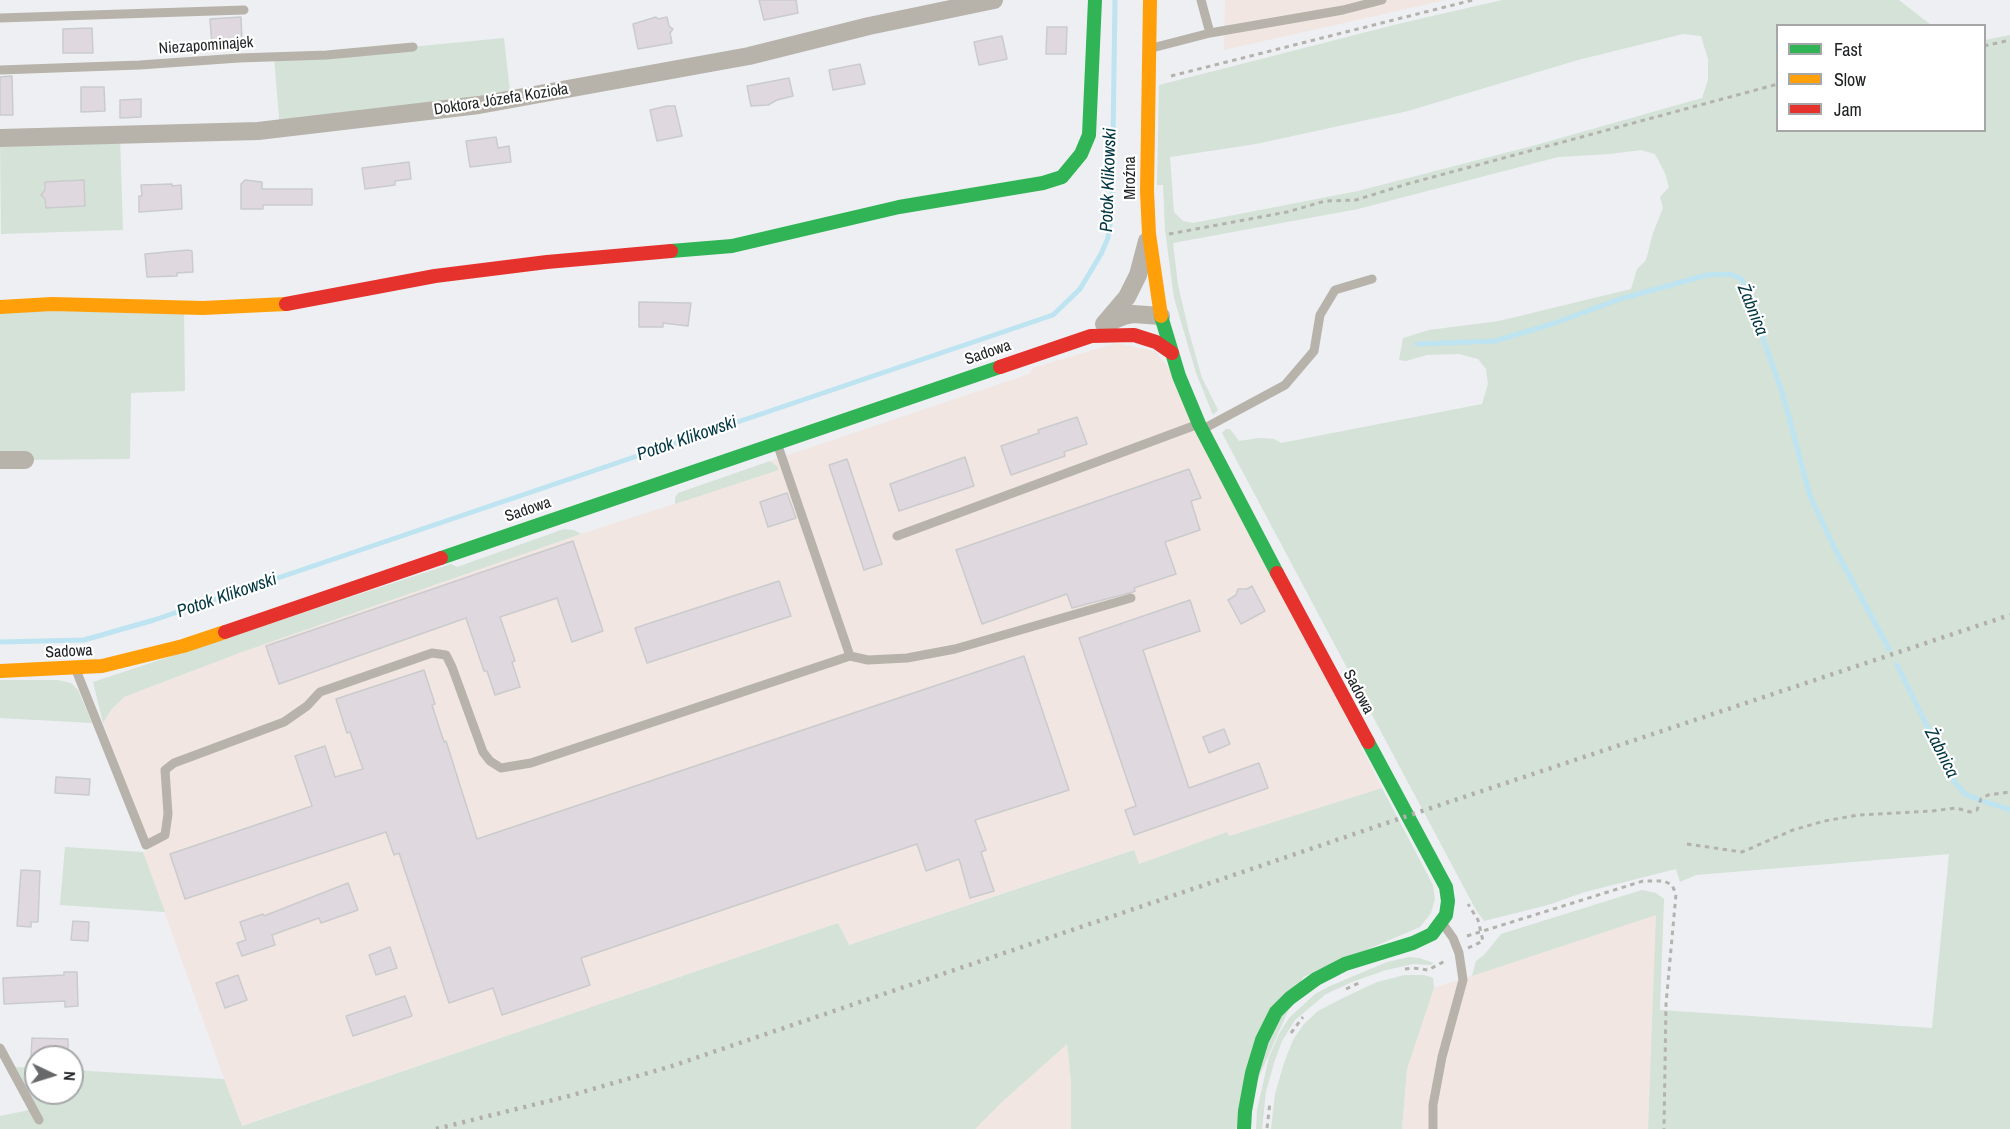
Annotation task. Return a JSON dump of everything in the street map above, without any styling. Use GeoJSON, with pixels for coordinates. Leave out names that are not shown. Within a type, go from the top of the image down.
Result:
{"type":"FeatureCollection","features":[{"type":"Feature","properties":{"kind":"street","name":"Doktora Józefa Kozioła"},"geometry":{"type":"LineString","coordinates":[[0,138],[258,131],[480,105],[749,56],[869,26],[994,0]]}},
{"type":"Feature","properties":{"kind":"street"},"geometry":{"type":"LineString","coordinates":[[0,307],[52,304],[203,308],[269,306],[314,300],[446,274],[547,262],[732,246],[899,207],[986,190],[1044,183],[1062,177],[1081,154],[1089,135],[1095,0]]}},
{"type":"Feature","properties":{"kind":"street","name":"Mroźna"},"geometry":{"type":"LineString","coordinates":[[1150,0],[1149,234],[1161,316],[1172,353]]}},
{"type":"Feature","properties":{"kind":"street"},"geometry":{"type":"LineString","coordinates":[[1097,330],[1127,297],[1138,275],[1149,234]]}},
{"type":"Feature","properties":{"kind":"street"},"geometry":{"type":"LineString","coordinates":[[1097,330],[1124,316],[1133,314],[1161,316]]}},
{"type":"Feature","properties":{"kind":"street"},"geometry":{"type":"LineString","coordinates":[[1134,335],[1152,326],[1161,316]]}},
{"type":"Feature","properties":{"kind":"street","name":"Sadowa"},"geometry":{"type":"LineString","coordinates":[[0,671],[102,666],[183,646],[777,444],[1097,330],[1134,335],[1156,342],[1172,353],[1200,427],[1353,717],[1446,887],[1448,901],[1446,915],[1442,922]]}},
{"type":"Feature","properties":{"kind":"street"},"geometry":{"type":"LineString","coordinates":[[0,460],[25,460]]}},
{"type":"Feature","properties":{"kind":"street"},"geometry":{"type":"LineString","coordinates":[[1245,1129],[1245,1111],[1252,1073],[1262,1040],[1276,1012],[1290,998],[1316,979],[1345,964],[1413,943],[1432,934],[1442,922]]}},
{"type":"Feature","properties":{"kind":"lane"},"geometry":{"type":"LineString","coordinates":[[1201,0],[1210,33]]}},
{"type":"Feature","properties":{"kind":"lane"},"geometry":{"type":"LineString","coordinates":[[1149,49],[1210,33],[1343,10],[1382,0]]}},
{"type":"Feature","properties":{"kind":"lane"},"geometry":{"type":"LineString","coordinates":[[0,18],[244,10]]}},
{"type":"Feature","properties":{"kind":"lane","name":"Niezapominajek"},"geometry":{"type":"LineString","coordinates":[[0,70],[327,55],[413,47]]}},
{"type":"Feature","properties":{"kind":"lane"},"geometry":{"type":"LineString","coordinates":[[897,536],[1200,427],[1285,385],[1314,351],[1320,315],[1335,290],[1372,279]]}},
{"type":"Feature","properties":{"kind":"lane"},"geometry":{"type":"LineString","coordinates":[[777,444],[850,656]]}},
{"type":"Feature","properties":{"kind":"lane"},"geometry":{"type":"LineString","coordinates":[[75,668],[146,845],[165,835],[168,814],[165,770],[174,763],[284,722],[307,706],[320,692],[432,653],[446,656],[483,752],[490,761],[501,768],[531,763],[850,656],[868,660],[907,658],[955,649],[1131,598]]}},
{"type":"Feature","properties":{"kind":"lane"},"geometry":{"type":"LineString","coordinates":[[1433,1129],[1433,1105],[1442,1057],[1463,980],[1459,953],[1453,938],[1442,922]]}},
{"type":"Feature","properties":{"kind":"lane"},"geometry":{"type":"LineString","coordinates":[[0,1048],[39,1120]]}},
{"type":"Feature","properties":{"kind":"path"},"geometry":{"type":"LineString","coordinates":[[1149,81],[1473,0]]}},
{"type":"Feature","properties":{"kind":"path"},"geometry":{"type":"LineString","coordinates":[[1986,46],[2010,40]]}},
{"type":"Feature","properties":{"kind":"path"},"geometry":{"type":"LineString","coordinates":[[1149,234],[1168,234],[1287,212],[1325,201],[1356,200],[1407,184],[1776,85]]}},
{"type":"Feature","properties":{"kind":"path"},"geometry":{"type":"LineString","coordinates":[[1687,844],[1742,852],[1793,830],[1824,821],[1859,815],[1956,808],[1970,812],[1977,810],[1981,799],[1988,795],[2010,792]]}},
{"type":"Feature","properties":{"kind":"path"},"geometry":{"type":"LineString","coordinates":[[1453,938],[1643,881],[1664,881],[1672,885],[1676,894],[1666,1004],[1664,1129]]}},
{"type":"Feature","properties":{"kind":"path"},"geometry":{"type":"LineString","coordinates":[[1478,920],[1484,941]]}},
{"type":"Feature","properties":{"kind":"path"},"geometry":{"type":"LineString","coordinates":[[1395,971],[1413,968],[1428,970],[1435,967]]}},
{"type":"Feature","properties":{"kind":"path"},"geometry":{"type":"LineString","coordinates":[[1344,990],[1367,980]]}},
{"type":"Feature","properties":{"kind":"path"},"geometry":{"type":"LineString","coordinates":[[1290,1034],[1305,1015]]}},
{"type":"Feature","properties":{"kind":"path"},"geometry":{"type":"LineString","coordinates":[[1267,1129],[1270,1097]]}},
{"type":"Feature","properties":{"kind":"shaded area"},"geometry":{"type":"Polygon","coordinates":[[[1225,0],[1446,0],[1224,50],[1225,0]]]}},
{"type":"Feature","properties":{"kind":"shaded area"},"geometry":{"type":"Polygon","coordinates":[[[1502,0],[1899,0],[1930,24],[1776,24],[1776,132],[1986,132],[1986,40],[2010,35],[2010,1129],[1648,1129],[1656,915],[1472,976],[1476,961],[1501,934],[1642,890],[1656,893],[1664,899],[1660,1010],[1932,1028],[1949,854],[1696,875],[1680,882],[1676,869],[1484,921],[1476,910],[1222,433],[1230,429],[1239,441],[1259,438],[1274,439],[1281,443],[1482,404],[1488,384],[1486,369],[1478,359],[1459,354],[1427,355],[1406,361],[1399,360],[1403,338],[1429,330],[1499,321],[1631,289],[1637,269],[1646,260],[1663,208],[1660,197],[1669,187],[1655,154],[1641,150],[1558,157],[1358,209],[1173,243],[1178,285],[1189,332],[1202,378],[1218,410],[1213,415],[1196,373],[1174,298],[1165,230],[1163,185],[1157,185],[1159,85],[1502,0]],[[1683,34],[1578,60],[1408,111],[1256,144],[1170,157],[1174,212],[1183,221],[1193,223],[1358,191],[1536,145],[1702,98],[1708,80],[1708,59],[1701,36],[1683,34]]]}},
{"type":"Feature","properties":{"kind":"shaded area"},"geometry":{"type":"Polygon","coordinates":[[[504,38],[511,100],[280,129],[274,57],[327,55],[504,38]]]}},
{"type":"Feature","properties":{"kind":"shaded area"},"geometry":{"type":"Polygon","coordinates":[[[120,136],[123,230],[1,234],[0,138],[120,136]]]}},
{"type":"Feature","properties":{"kind":"shaded area"},"geometry":{"type":"Polygon","coordinates":[[[0,307],[184,307],[185,391],[131,393],[130,459],[0,460],[0,307]]]}},
{"type":"Feature","properties":{"kind":"shaded area"},"geometry":{"type":"Polygon","coordinates":[[[1116,343],[1155,351],[1168,367],[1382,788],[1229,836],[1227,832],[1139,864],[1133,850],[848,945],[838,923],[241,1126],[143,852],[151,849],[103,723],[111,710],[124,697],[242,652],[581,534],[779,470],[770,461],[1029,374],[1033,368],[1116,343]]]}},
{"type":"Feature","properties":{"kind":"shaded area"},"geometry":{"type":"Polygon","coordinates":[[[770,461],[779,470],[675,504],[678,493],[770,461]]]}},
{"type":"Feature","properties":{"kind":"shaded area"},"geometry":{"type":"Polygon","coordinates":[[[564,529],[574,530],[581,534],[242,652],[124,697],[111,710],[103,723],[93,682],[451,564],[457,567],[564,529]]]}},
{"type":"Feature","properties":{"kind":"shaded area"},"geometry":{"type":"Polygon","coordinates":[[[0,680],[58,680],[71,683],[78,690],[92,723],[0,718],[0,680]]]}},
{"type":"Feature","properties":{"kind":"shaded area"},"geometry":{"type":"Polygon","coordinates":[[[1382,788],[1433,885],[1435,899],[1431,913],[1420,927],[1303,977],[1236,1129],[1071,1129],[1071,1081],[1067,1044],[975,1129],[0,1129],[0,1116],[29,1110],[34,1105],[84,1105],[84,1071],[224,1079],[242,1126],[838,923],[849,945],[1134,850],[1139,864],[1227,832],[1229,836],[1382,788]]]}},
{"type":"Feature","properties":{"kind":"shaded area"},"geometry":{"type":"Polygon","coordinates":[[[65,847],[143,852],[165,912],[60,905],[65,847]]]}},
{"type":"Feature","properties":{"kind":"shaded area"},"geometry":{"type":"Polygon","coordinates":[[[1657,914],[1648,1129],[1402,1129],[1407,1069],[1434,988],[1657,914]]]}},
{"type":"Feature","properties":{"kind":"shaded area"},"geometry":{"type":"Polygon","coordinates":[[[1409,957],[1434,963],[1431,965],[1414,964],[1386,970],[1352,982],[1326,994],[1295,1020],[1282,1041],[1274,1063],[1266,1092],[1262,1129],[1256,1129],[1257,1110],[1269,1057],[1289,1018],[1315,994],[1330,986],[1387,962],[1409,957]]]}},
{"type":"Feature","properties":{"kind":"shaded area"},"geometry":{"type":"Polygon","coordinates":[[[1405,975],[1424,975],[1433,978],[1434,988],[1407,1069],[1402,1129],[1271,1129],[1275,1094],[1284,1063],[1293,1040],[1304,1024],[1318,1011],[1341,999],[1377,982],[1405,975]]]}},
{"type":"Feature","properties":{"kind":"shaded area"},"geometry":{"type":"Polygon","coordinates":[[[1067,1043],[1071,1081],[1071,1129],[975,1129],[1002,1102],[1067,1043]]]}},
{"type":"Feature","properties":{"kind":"shaded area"},"geometry":{"type":"Polygon","coordinates":[[[16,1067],[24,1067],[24,1083],[16,1067]]]}},
{"type":"Feature","properties":{"kind":"building"},"geometry":{"type":"Polygon","coordinates":[[[759,0],[796,0],[798,13],[764,20],[759,0]]]}},
{"type":"Feature","properties":{"kind":"building"},"geometry":{"type":"Polygon","coordinates":[[[241,17],[242,44],[212,46],[210,19],[241,17]]]}},
{"type":"Feature","properties":{"kind":"building"},"geometry":{"type":"Polygon","coordinates":[[[656,17],[658,19],[667,17],[669,26],[673,29],[670,33],[672,43],[638,49],[633,24],[656,17]]]}},
{"type":"Feature","properties":{"kind":"building"},"geometry":{"type":"Polygon","coordinates":[[[1047,27],[1067,27],[1066,54],[1046,54],[1047,27]]]}},
{"type":"Feature","properties":{"kind":"building"},"geometry":{"type":"Polygon","coordinates":[[[92,28],[93,53],[63,53],[63,29],[92,28]]]}},
{"type":"Feature","properties":{"kind":"building"},"geometry":{"type":"Polygon","coordinates":[[[1002,36],[1007,59],[979,65],[974,42],[1002,36]]]}},
{"type":"Feature","properties":{"kind":"building"},"geometry":{"type":"Polygon","coordinates":[[[860,64],[865,84],[833,90],[829,70],[860,64]]]}},
{"type":"Feature","properties":{"kind":"building"},"geometry":{"type":"Polygon","coordinates":[[[12,76],[13,115],[0,115],[0,77],[12,76]]]}},
{"type":"Feature","properties":{"kind":"building"},"geometry":{"type":"Polygon","coordinates":[[[789,78],[793,96],[768,105],[751,106],[747,86],[789,78]]]}},
{"type":"Feature","properties":{"kind":"building"},"geometry":{"type":"Polygon","coordinates":[[[81,87],[104,87],[105,111],[81,112],[81,87]]]}},
{"type":"Feature","properties":{"kind":"building"},"geometry":{"type":"Polygon","coordinates":[[[141,99],[141,117],[120,118],[120,100],[141,99]]]}},
{"type":"Feature","properties":{"kind":"building"},"geometry":{"type":"Polygon","coordinates":[[[675,106],[682,136],[657,141],[650,110],[675,106]]]}},
{"type":"Feature","properties":{"kind":"building"},"geometry":{"type":"Polygon","coordinates":[[[496,137],[498,148],[509,146],[511,162],[470,167],[466,141],[496,137]]]}},
{"type":"Feature","properties":{"kind":"building"},"geometry":{"type":"Polygon","coordinates":[[[409,162],[411,179],[395,181],[395,185],[365,189],[362,168],[409,162]]]}},
{"type":"Feature","properties":{"kind":"building"},"geometry":{"type":"Polygon","coordinates":[[[84,180],[85,206],[46,208],[45,199],[41,195],[45,190],[45,182],[84,180]]]}},
{"type":"Feature","properties":{"kind":"building"},"geometry":{"type":"Polygon","coordinates":[[[245,180],[262,182],[262,189],[312,189],[312,205],[263,205],[263,209],[241,209],[241,184],[245,180]]]}},
{"type":"Feature","properties":{"kind":"building"},"geometry":{"type":"Polygon","coordinates":[[[172,184],[172,186],[181,185],[182,209],[139,212],[139,196],[142,196],[141,185],[172,184]]]}},
{"type":"Feature","properties":{"kind":"building"},"geometry":{"type":"Polygon","coordinates":[[[192,251],[193,272],[177,273],[177,276],[147,277],[145,254],[192,251]]]}},
{"type":"Feature","properties":{"kind":"building"},"geometry":{"type":"Polygon","coordinates":[[[639,302],[691,303],[688,326],[663,323],[663,327],[639,327],[639,302]]]}},
{"type":"Feature","properties":{"kind":"building"},"geometry":{"type":"Polygon","coordinates":[[[1077,417],[1087,444],[1064,452],[1065,456],[1011,475],[1001,446],[1077,417]]]}},
{"type":"Feature","properties":{"kind":"building"},"geometry":{"type":"Polygon","coordinates":[[[965,457],[974,486],[899,511],[890,484],[965,457]]]}},
{"type":"Feature","properties":{"kind":"building"},"geometry":{"type":"Polygon","coordinates":[[[847,459],[882,564],[864,570],[829,465],[847,459]]]}},
{"type":"Feature","properties":{"kind":"building"},"geometry":{"type":"Polygon","coordinates":[[[1189,469],[1201,498],[1191,501],[1200,530],[1165,542],[1176,574],[1134,588],[1133,592],[1072,608],[1067,594],[982,624],[956,550],[1189,469]]]}},
{"type":"Feature","properties":{"kind":"building"},"geometry":{"type":"Polygon","coordinates":[[[787,493],[796,518],[768,527],[760,502],[787,493]]]}},
{"type":"Feature","properties":{"kind":"building"},"geometry":{"type":"Polygon","coordinates":[[[573,541],[603,631],[572,642],[557,598],[500,617],[515,661],[512,662],[520,687],[495,695],[487,671],[484,671],[466,618],[279,684],[266,646],[573,541]]]}},
{"type":"Feature","properties":{"kind":"building"},"geometry":{"type":"Polygon","coordinates":[[[779,581],[791,616],[647,663],[635,628],[779,581]]]}},
{"type":"Feature","properties":{"kind":"building"},"geometry":{"type":"Polygon","coordinates":[[[1252,586],[1265,611],[1241,624],[1228,600],[1236,595],[1238,589],[1247,589],[1252,586]]]}},
{"type":"Feature","properties":{"kind":"building"},"geometry":{"type":"Polygon","coordinates":[[[1190,600],[1200,631],[1143,650],[1189,788],[1259,763],[1268,788],[1134,835],[1125,810],[1136,806],[1079,638],[1190,600]]]}},
{"type":"Feature","properties":{"kind":"building"},"geometry":{"type":"Polygon","coordinates":[[[1024,656],[1069,790],[975,820],[986,850],[981,852],[994,891],[970,898],[959,859],[926,871],[917,844],[581,958],[590,985],[502,1015],[493,988],[449,1003],[399,853],[394,855],[386,832],[185,899],[170,854],[312,806],[295,756],[325,746],[335,777],[363,769],[350,732],[347,733],[336,699],[424,670],[435,704],[432,705],[444,742],[446,741],[477,839],[1024,656]]]}},
{"type":"Feature","properties":{"kind":"building"},"geometry":{"type":"Polygon","coordinates":[[[1224,729],[1230,744],[1209,753],[1203,737],[1224,729]]]}},
{"type":"Feature","properties":{"kind":"building"},"geometry":{"type":"Polygon","coordinates":[[[56,777],[90,779],[89,795],[55,793],[56,777]]]}},
{"type":"Feature","properties":{"kind":"building"},"geometry":{"type":"Polygon","coordinates":[[[21,870],[40,871],[38,922],[31,922],[31,927],[17,926],[21,870]]]}},
{"type":"Feature","properties":{"kind":"building"},"geometry":{"type":"Polygon","coordinates":[[[348,883],[358,910],[321,923],[319,918],[272,935],[275,945],[242,956],[237,943],[246,940],[240,922],[263,914],[264,916],[348,883]]]}},
{"type":"Feature","properties":{"kind":"building"},"geometry":{"type":"Polygon","coordinates":[[[73,921],[89,922],[88,941],[71,940],[73,921]]]}},
{"type":"Feature","properties":{"kind":"building"},"geometry":{"type":"Polygon","coordinates":[[[390,947],[397,968],[376,975],[369,955],[390,947]]]}},
{"type":"Feature","properties":{"kind":"building"},"geometry":{"type":"Polygon","coordinates":[[[64,972],[77,972],[78,1006],[65,1007],[65,1001],[4,1004],[3,978],[64,975],[64,972]]]}},
{"type":"Feature","properties":{"kind":"building"},"geometry":{"type":"Polygon","coordinates":[[[238,975],[247,1000],[225,1008],[216,983],[238,975]]]}},
{"type":"Feature","properties":{"kind":"building"},"geometry":{"type":"Polygon","coordinates":[[[405,996],[412,1016],[353,1036],[346,1016],[405,996]]]}},
{"type":"Feature","properties":{"kind":"building"},"geometry":{"type":"Polygon","coordinates":[[[32,1038],[68,1039],[68,1045],[32,1045],[32,1038]]]}},
{"type":"Feature","properties":{"kind":"waterway","name":"Potok Klikowski"},"geometry":{"type":"LineString","coordinates":[[0,642],[84,640],[154,620],[1053,315],[1080,289],[1108,238],[1112,210],[1115,0]]}},
{"type":"Feature","properties":{"kind":"waterway","name":"Żabnica"},"geometry":{"type":"LineString","coordinates":[[1417,344],[1495,341],[1552,324],[1620,299],[1707,275],[1730,274],[1742,279],[1783,395],[1810,496],[1835,549],[1889,649]]}},
{"type":"Feature","properties":{"kind":"waterway","name":"Żabnica"},"geometry":{"type":"LineString","coordinates":[[1897,665],[1954,781],[1965,794],[1979,800]]}},
{"type":"Feature","properties":{"kind":"waterway","name":"Żabnica"},"geometry":{"type":"LineString","coordinates":[[1983,801],[2010,810]]}},
{"type":"Feature","properties":{"kind":"railway"},"geometry":{"type":"LineString","coordinates":[[436,1129],[569,1096],[672,1066],[1419,812],[2010,615]]}},
{"type":"Feature","properties":{"kind":"traffic: fast"},"geometry":{"type":"LineString","coordinates":[[671,251],[732,246],[899,207],[1043,183],[1062,177],[1081,154],[1089,135],[1095,0]]}},
{"type":"Feature","properties":{"kind":"traffic: fast"},"geometry":{"type":"LineString","coordinates":[[1161,316],[1179,376],[1199,424],[1277,573]]}},
{"type":"Feature","properties":{"kind":"traffic: fast"},"geometry":{"type":"LineString","coordinates":[[441,558],[1000,367]]}},
{"type":"Feature","properties":{"kind":"traffic: fast"},"geometry":{"type":"LineString","coordinates":[[1244,1129],[1252,1073],[1262,1040],[1276,1012],[1290,998],[1316,979],[1345,964],[1413,943],[1432,934],[1446,915],[1448,901],[1446,887],[1368,742]]}},
{"type":"Feature","properties":{"kind":"traffic: slow"},"geometry":{"type":"LineString","coordinates":[[1150,0],[1147,191],[1149,234],[1161,316]]}},
{"type":"Feature","properties":{"kind":"traffic: slow"},"geometry":{"type":"LineString","coordinates":[[0,307],[52,304],[203,308],[286,304]]}},
{"type":"Feature","properties":{"kind":"traffic: slow"},"geometry":{"type":"LineString","coordinates":[[0,671],[102,666],[183,646],[225,632]]}},
{"type":"Feature","properties":{"kind":"traffic: jam"},"geometry":{"type":"LineString","coordinates":[[286,304],[435,276],[547,262],[671,251]]}},
{"type":"Feature","properties":{"kind":"traffic: jam"},"geometry":{"type":"LineString","coordinates":[[1000,367],[1091,336],[1134,335],[1156,342],[1172,353]]}},
{"type":"Feature","properties":{"kind":"traffic: jam"},"geometry":{"type":"LineString","coordinates":[[225,632],[441,558]]}},
{"type":"Feature","properties":{"kind":"traffic: jam"},"geometry":{"type":"LineString","coordinates":[[1277,573],[1368,742]]}}]}
